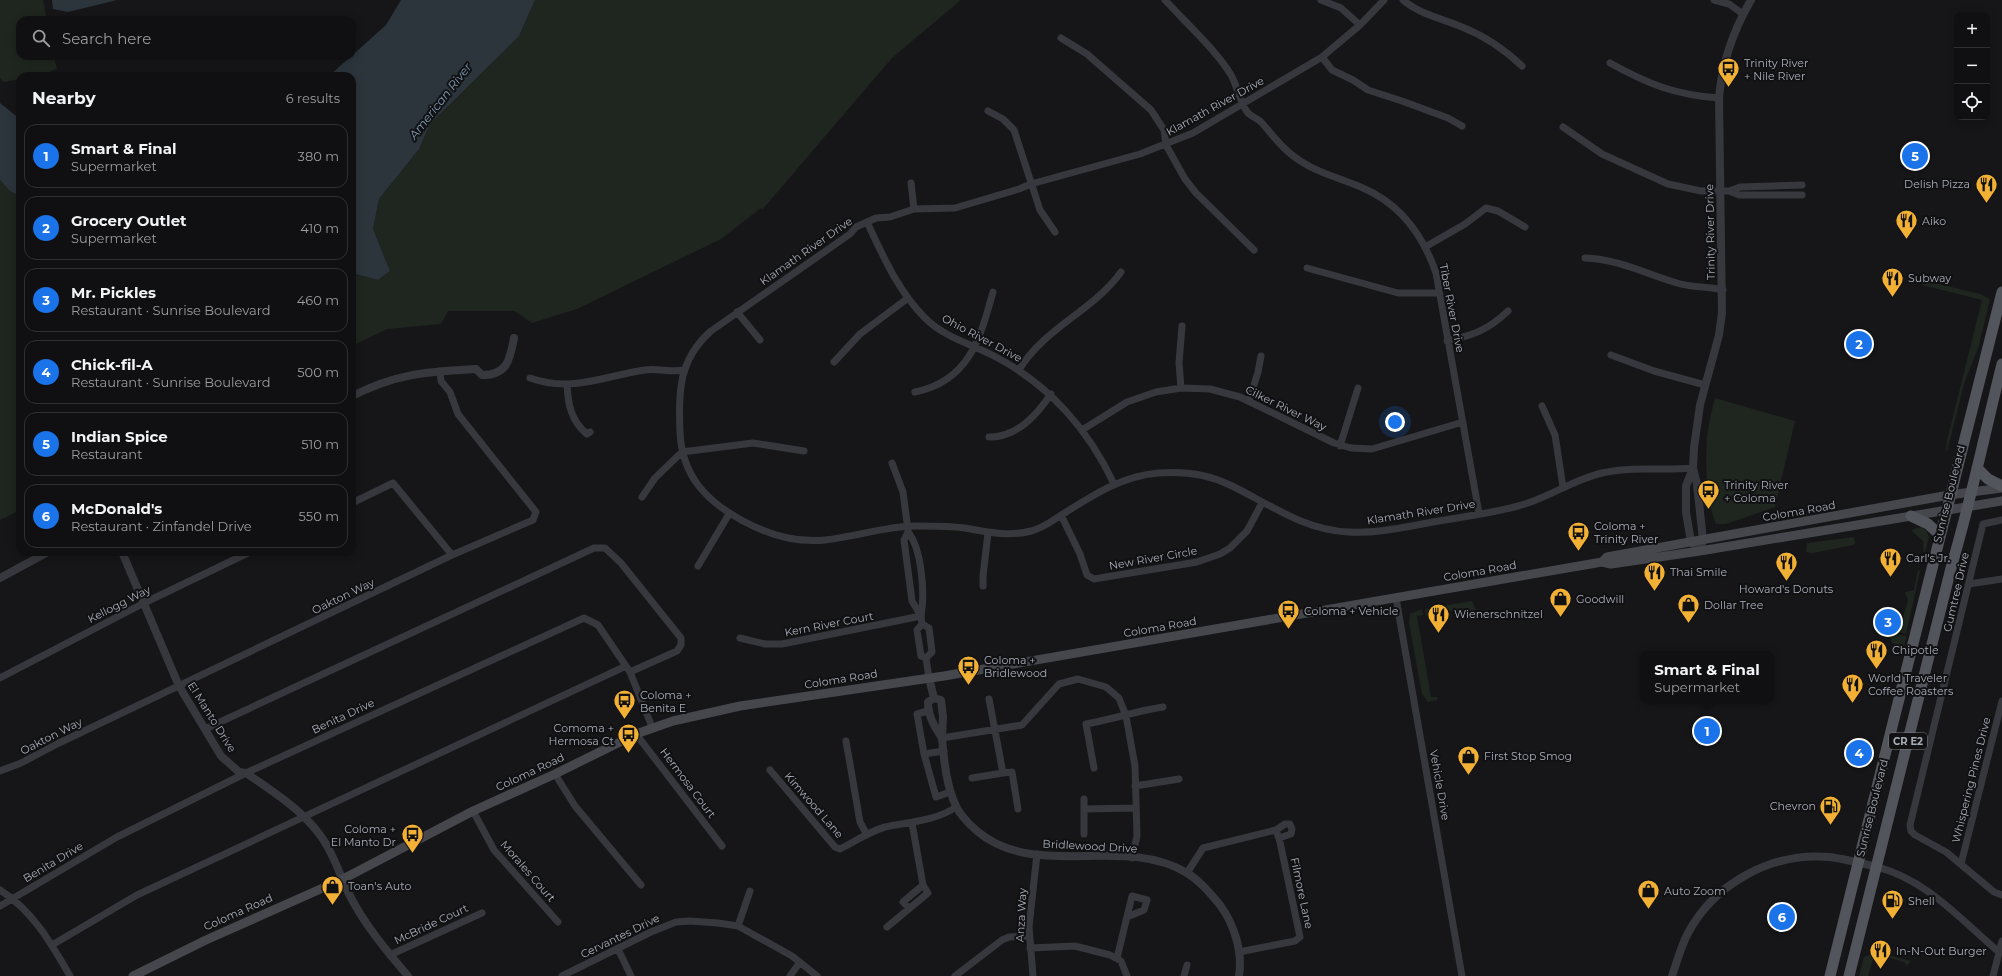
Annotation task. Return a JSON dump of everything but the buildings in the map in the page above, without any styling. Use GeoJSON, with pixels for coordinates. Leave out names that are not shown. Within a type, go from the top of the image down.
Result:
{"type":"FeatureCollection","features":[{"type":"Feature","properties":{"kind":"main road","name":"Sunrise Boulevard"},"geometry":{"type":"LineString","coordinates":[[1830,976],[1939,534],[2002,292]]}},
{"type":"Feature","properties":{"kind":"main road","name":"Sunrise Boulevard"},"geometry":{"type":"LineString","coordinates":[[1849,976],[1951,568],[1969,506],[2002,364]]}},
{"type":"Feature","properties":{"kind":"main road"},"geometry":{"type":"LineString","coordinates":[[1977,468],[1988,480],[2002,487]]}},
{"type":"Feature","properties":{"kind":"main road","name":"Coloma Road"},"geometry":{"type":"LineString","coordinates":[[1602,562],[1607,557],[1949,495],[1972,493],[2002,487]]}},
{"type":"Feature","properties":{"kind":"main road","name":"Coloma Road"},"geometry":{"type":"LineString","coordinates":[[133,976],[206,940],[342,879],[473,811],[556,774],[652,727],[740,706],[929,678],[1602,562],[1611,564],[1700,551],[2002,501]]}},
{"type":"Feature","properties":{"kind":"main road"},"geometry":{"type":"LineString","coordinates":[[1911,516],[1928,524],[1939,534]]}},
{"type":"Feature","properties":{"kind":"street"},"geometry":{"type":"LineString","coordinates":[[1165,0],[1220,60],[1232,76],[1243,104]]}},
{"type":"Feature","properties":{"kind":"street"},"geometry":{"type":"LineString","coordinates":[[1321,0],[1341,8],[1350,14],[1360,25]]}},
{"type":"Feature","properties":{"kind":"street","name":"Klamath River Drive"},"geometry":{"type":"LineString","coordinates":[[1384,0],[1360,25],[1322,57],[1192,133],[1166,145],[1140,154],[1031,184],[955,208],[914,209],[890,217],[876,218],[856,227],[850,234],[737,312],[702,339],[695,348],[684,370],[679,404],[682,452],[692,476],[701,490],[714,503],[729,514],[768,533],[797,540],[826,540],[908,529],[947,527],[1004,534],[1029,532],[1046,526],[1061,515],[1114,484],[1143,475],[1181,473],[1213,478],[1229,484],[1262,503],[1305,523],[1323,528],[1350,532],[1387,530],[1523,504],[1589,476],[1616,470],[1693,468]]}},
{"type":"Feature","properties":{"kind":"street"},"geometry":{"type":"LineString","coordinates":[[1403,0],[1422,13],[1461,26],[1489,39],[1522,66]]}},
{"type":"Feature","properties":{"kind":"street"},"geometry":{"type":"LineString","coordinates":[[1714,0],[1728,4],[1743,14]]}},
{"type":"Feature","properties":{"kind":"street","name":"Trinity River Drive"},"geometry":{"type":"LineString","coordinates":[[1691,542],[1685,496],[1686,486],[1693,468],[1697,422],[1705,385],[1719,335],[1722,290],[1725,191],[1718,116],[1720,83],[1729,46],[1751,0]]}},
{"type":"Feature","properties":{"kind":"street"},"geometry":{"type":"LineString","coordinates":[[1060,38],[1087,54],[1151,110],[1164,130],[1166,145],[1192,189],[1254,250]]}},
{"type":"Feature","properties":{"kind":"street"},"geometry":{"type":"LineString","coordinates":[[1322,57],[1332,70],[1353,80],[1368,90],[1448,118],[1462,126]]}},
{"type":"Feature","properties":{"kind":"street"},"geometry":{"type":"LineString","coordinates":[[1610,63],[1665,90],[1685,95],[1719,98]]}},
{"type":"Feature","properties":{"kind":"street","name":"Tiber River Drive"},"geometry":{"type":"LineString","coordinates":[[1243,104],[1249,114],[1260,121],[1280,145],[1304,164],[1318,171],[1363,188],[1390,204],[1408,221],[1425,247],[1436,272],[1447,341],[1479,513]]}},
{"type":"Feature","properties":{"kind":"street"},"geometry":{"type":"LineString","coordinates":[[988,111],[1003,119],[1014,130],[1040,210],[1055,232]]}},
{"type":"Feature","properties":{"kind":"street"},"geometry":{"type":"LineString","coordinates":[[1563,127],[1602,154],[1668,184],[1701,191],[1725,191],[1740,187],[1802,185]]}},
{"type":"Feature","properties":{"kind":"street"},"geometry":{"type":"LineString","coordinates":[[911,183],[914,209]]}},
{"type":"Feature","properties":{"kind":"street"},"geometry":{"type":"LineString","coordinates":[[1725,191],[1739,195],[1802,195]]}},
{"type":"Feature","properties":{"kind":"street"},"geometry":{"type":"LineString","coordinates":[[1425,247],[1465,224],[1486,208],[1498,211],[1525,227]]}},
{"type":"Feature","properties":{"kind":"street","name":"Ohio River Drive"},"geometry":{"type":"LineString","coordinates":[[867,222],[877,246],[908,298],[925,318],[956,340],[975,346],[1019,370],[1051,394],[1082,430],[1114,484]]}},
{"type":"Feature","properties":{"kind":"street"},"geometry":{"type":"LineString","coordinates":[[1585,258],[1617,262],[1697,288],[1713,288],[1722,290]]}},
{"type":"Feature","properties":{"kind":"street"},"geometry":{"type":"LineString","coordinates":[[1307,268],[1398,293],[1439,293]]}},
{"type":"Feature","properties":{"kind":"street"},"geometry":{"type":"LineString","coordinates":[[1019,370],[1033,349],[1100,297],[1121,272]]}},
{"type":"Feature","properties":{"kind":"street"},"geometry":{"type":"LineString","coordinates":[[915,392],[933,387],[949,379],[963,366],[975,346],[993,292]]}},
{"type":"Feature","properties":{"kind":"street"},"geometry":{"type":"LineString","coordinates":[[834,362],[860,334],[908,298]]}},
{"type":"Feature","properties":{"kind":"street"},"geometry":{"type":"LineString","coordinates":[[1447,341],[1480,332],[1494,324],[1508,311]]}},
{"type":"Feature","properties":{"kind":"street"},"geometry":{"type":"LineString","coordinates":[[737,312],[760,340]]}},
{"type":"Feature","properties":{"kind":"street"},"geometry":{"type":"LineString","coordinates":[[1181,388],[1179,363],[1182,326]]}},
{"type":"Feature","properties":{"kind":"street"},"geometry":{"type":"LineString","coordinates":[[356,394],[393,378],[413,374],[476,369],[482,375],[498,372],[509,361],[514,338]]}},
{"type":"Feature","properties":{"kind":"street"},"geometry":{"type":"LineString","coordinates":[[1611,355],[1654,371],[1705,385]]}},
{"type":"Feature","properties":{"kind":"street"},"geometry":{"type":"LineString","coordinates":[[1249,401],[1258,372],[1260,356]]}},
{"type":"Feature","properties":{"kind":"street"},"geometry":{"type":"LineString","coordinates":[[530,378],[554,384],[567,385],[645,370],[656,369],[679,372],[684,370]]}},
{"type":"Feature","properties":{"kind":"street","name":"Oakton Way"},"geometry":{"type":"LineString","coordinates":[[0,770],[21,763],[57,744],[452,556],[533,520],[536,512],[458,414],[450,392],[441,381],[440,371]]}},
{"type":"Feature","properties":{"kind":"street"},"geometry":{"type":"LineString","coordinates":[[567,385],[569,404],[573,416],[582,430],[587,434],[590,432]]}},
{"type":"Feature","properties":{"kind":"street","name":"Cilker River Way"},"geometry":{"type":"LineString","coordinates":[[1082,430],[1127,402],[1156,392],[1181,388],[1210,389],[1249,401],[1340,446],[1361,449],[1372,449],[1463,422]]}},
{"type":"Feature","properties":{"kind":"street"},"geometry":{"type":"LineString","coordinates":[[1340,446],[1358,388]]}},
{"type":"Feature","properties":{"kind":"street"},"geometry":{"type":"LineString","coordinates":[[989,437],[1001,436],[1017,430],[1036,414],[1051,394]]}},
{"type":"Feature","properties":{"kind":"street"},"geometry":{"type":"LineString","coordinates":[[1542,406],[1555,434],[1563,487]]}},
{"type":"Feature","properties":{"kind":"street"},"geometry":{"type":"LineString","coordinates":[[642,497],[655,478],[682,452],[753,443],[804,450]]}},
{"type":"Feature","properties":{"kind":"street"},"geometry":{"type":"LineString","coordinates":[[892,463],[903,492],[908,529],[916,544],[924,599],[921,616],[922,624],[917,630],[921,656],[926,658]]}},
{"type":"Feature","properties":{"kind":"street","name":"Trinity River Drive"},"geometry":{"type":"LineString","coordinates":[[1693,468],[1697,484],[1703,540],[1700,551]]}},
{"type":"Feature","properties":{"kind":"street"},"geometry":{"type":"LineString","coordinates":[[356,501],[393,483],[452,556]]}},
{"type":"Feature","properties":{"kind":"street","name":"New River Circle"},"geometry":{"type":"LineString","coordinates":[[1061,515],[1080,554],[1087,575],[1094,579],[1197,562],[1220,554],[1230,548],[1247,531],[1262,503]]}},
{"type":"Feature","properties":{"kind":"street"},"geometry":{"type":"LineString","coordinates":[[698,566],[729,514]]}},
{"type":"Feature","properties":{"kind":"street","name":"Gumtree Drive"},"geometry":{"type":"LineString","coordinates":[[2002,520],[1983,524],[1910,825],[1911,831],[1915,835],[1935,844],[1994,892],[2002,895]]}},
{"type":"Feature","properties":{"kind":"street"},"geometry":{"type":"LineString","coordinates":[[908,529],[904,540],[912,601],[921,616]]}},
{"type":"Feature","properties":{"kind":"street"},"geometry":{"type":"LineString","coordinates":[[983,586],[988,533]]}},
{"type":"Feature","properties":{"kind":"street"},"geometry":{"type":"LineString","coordinates":[[1691,542],[1700,551]]}},
{"type":"Feature","properties":{"kind":"street"},"geometry":{"type":"LineString","coordinates":[[52,945],[137,896],[279,828],[305,818],[628,669],[677,651],[681,645],[681,638],[621,563],[605,548],[594,548],[205,729]]}},
{"type":"Feature","properties":{"kind":"street"},"geometry":{"type":"LineString","coordinates":[[0,578],[41,556]]}},
{"type":"Feature","properties":{"kind":"street","name":"El Manto Drive"},"geometry":{"type":"LineString","coordinates":[[124,556],[180,686],[221,756],[229,765],[239,772],[246,772],[305,818],[328,847],[342,879],[362,916],[390,955],[408,976]]}},
{"type":"Feature","properties":{"kind":"street","name":"Kellogg Way"},"geometry":{"type":"LineString","coordinates":[[0,678],[144,603],[242,556]]}},
{"type":"Feature","properties":{"kind":"street"},"geometry":{"type":"LineString","coordinates":[[1969,584],[2002,579]]}},
{"type":"Feature","properties":{"kind":"street","name":"Vehicle Drive"},"geometry":{"type":"LineString","coordinates":[[1396,598],[1462,976]]}},
{"type":"Feature","properties":{"kind":"street","name":"Kern River Court"},"geometry":{"type":"LineString","coordinates":[[740,638],[764,644],[782,644],[921,616]]}},
{"type":"Feature","properties":{"kind":"street","name":"Benita Drive"},"geometry":{"type":"LineString","coordinates":[[0,906],[118,838],[246,772],[584,618],[598,625],[628,669],[652,727]]}},
{"type":"Feature","properties":{"kind":"street"},"geometry":{"type":"LineString","coordinates":[[922,624],[929,628],[932,652],[926,658]]}},
{"type":"Feature","properties":{"kind":"street"},"geometry":{"type":"LineString","coordinates":[[926,658],[929,678]]}},
{"type":"Feature","properties":{"kind":"street","name":"Bridlewood Drive"},"geometry":{"type":"LineString","coordinates":[[929,678],[934,698],[941,700],[943,718],[942,738],[950,792],[956,807],[971,826],[997,845],[1010,850],[1038,854],[1132,858],[1156,862],[1187,873],[1202,884],[1222,908],[1235,933],[1239,952],[1239,976]]}},
{"type":"Feature","properties":{"kind":"street"},"geometry":{"type":"LineString","coordinates":[[942,738],[1022,725],[1059,684],[1078,679],[1106,687],[1119,698],[1126,716],[1134,766],[1137,836],[1132,858]]}},
{"type":"Feature","properties":{"kind":"street"},"geometry":{"type":"LineString","coordinates":[[934,698],[928,702],[928,711],[917,714],[924,754],[936,796],[950,792]]}},
{"type":"Feature","properties":{"kind":"street"},"geometry":{"type":"LineString","coordinates":[[989,699],[1002,773]]}},
{"type":"Feature","properties":{"kind":"street","name":"Whispering Pines Drive"},"geometry":{"type":"LineString","coordinates":[[1961,864],[2002,701]]}},
{"type":"Feature","properties":{"kind":"street"},"geometry":{"type":"LineString","coordinates":[[1094,768],[1086,724],[1126,716],[1132,712],[1163,707]]}},
{"type":"Feature","properties":{"kind":"street","name":"Bridlewood Drive"},"geometry":{"type":"LineString","coordinates":[[928,711],[933,724],[942,738]]}},
{"type":"Feature","properties":{"kind":"street","name":"Hermosa Court"},"geometry":{"type":"LineString","coordinates":[[636,734],[722,846]]}},
{"type":"Feature","properties":{"kind":"street"},"geometry":{"type":"LineString","coordinates":[[846,741],[860,822],[867,835]]}},
{"type":"Feature","properties":{"kind":"street"},"geometry":{"type":"LineString","coordinates":[[924,754],[944,751]]}},
{"type":"Feature","properties":{"kind":"street","name":"Kimwood Lane"},"geometry":{"type":"LineString","coordinates":[[770,770],[835,847],[840,849],[883,828],[912,823],[949,813],[956,807]]}},
{"type":"Feature","properties":{"kind":"street"},"geometry":{"type":"LineString","coordinates":[[972,778],[1012,772],[1018,809]]}},
{"type":"Feature","properties":{"kind":"street"},"geometry":{"type":"LineString","coordinates":[[556,774],[575,806],[641,885]]}},
{"type":"Feature","properties":{"kind":"street"},"geometry":{"type":"LineString","coordinates":[[1134,786],[1179,779]]}},
{"type":"Feature","properties":{"kind":"street"},"geometry":{"type":"LineString","coordinates":[[1084,799],[1084,834]]}},
{"type":"Feature","properties":{"kind":"street"},"geometry":{"type":"LineString","coordinates":[[1084,808],[1136,808]]}},
{"type":"Feature","properties":{"kind":"street","name":"Morales Court"},"geometry":{"type":"LineString","coordinates":[[473,811],[494,850],[558,922]]}},
{"type":"Feature","properties":{"kind":"street"},"geometry":{"type":"LineString","coordinates":[[887,927],[928,893],[923,885],[912,823]]}},
{"type":"Feature","properties":{"kind":"street"},"geometry":{"type":"LineString","coordinates":[[1187,873],[1203,848],[1276,830],[1285,824],[1290,824],[1292,827],[1291,834],[1279,838]]}},
{"type":"Feature","properties":{"kind":"street","name":"Filmore Lane"},"geometry":{"type":"LineString","coordinates":[[1239,952],[1295,941],[1300,937],[1276,830]]}},
{"type":"Feature","properties":{"kind":"street","name":"Anza Way"},"geometry":{"type":"LineString","coordinates":[[1033,976],[1029,936],[1038,854]]}},
{"type":"Feature","properties":{"kind":"street"},"geometry":{"type":"LineString","coordinates":[[1672,976],[1688,933],[1709,905],[1734,882],[1762,867],[1788,860],[1828,857],[1877,867],[1901,875],[1928,890],[2000,952]]}},
{"type":"Feature","properties":{"kind":"street"},"geometry":{"type":"LineString","coordinates":[[0,890],[12,899],[36,922],[52,945],[70,976]]}},
{"type":"Feature","properties":{"kind":"street"},"geometry":{"type":"LineString","coordinates":[[738,926],[750,891]]}},
{"type":"Feature","properties":{"kind":"street","name":"McBride Court"},"geometry":{"type":"LineString","coordinates":[[390,955],[482,913]]}},
{"type":"Feature","properties":{"kind":"street"},"geometry":{"type":"LineString","coordinates":[[1117,958],[1127,917]]}},
{"type":"Feature","properties":{"kind":"street","name":"Cervantes Drive"},"geometry":{"type":"LineString","coordinates":[[562,976],[651,932],[676,922],[718,923],[738,926],[800,962],[817,976]]}},
{"type":"Feature","properties":{"kind":"street"},"geometry":{"type":"LineString","coordinates":[[955,976],[1002,940],[1009,937],[1029,936]]}},
{"type":"Feature","properties":{"kind":"street"},"geometry":{"type":"LineString","coordinates":[[1993,976],[2002,941]]}},
{"type":"Feature","properties":{"kind":"street"},"geometry":{"type":"LineString","coordinates":[[1030,948],[1075,946],[1117,958],[1124,966],[1127,976]]}},
{"type":"Feature","properties":{"kind":"street"},"geometry":{"type":"LineString","coordinates":[[618,949],[631,976]]}},
{"type":"Feature","properties":{"kind":"street"},"geometry":{"type":"LineString","coordinates":[[790,976],[800,962]]}},
{"type":"Feature","properties":{"kind":"street"},"geometry":{"type":"LineString","coordinates":[[1184,976],[1187,965]]}},
{"type":"Feature","properties":{"kind":"shaded area"},"geometry":{"type":"Polygon","coordinates":[[[0,0],[43,0],[46,16],[16,16],[16,60],[55,60],[57,69],[48,72],[16,72],[16,80],[3,82],[0,78],[0,0]]]}},
{"type":"Feature","properties":{"kind":"shaded area"},"geometry":{"type":"Polygon","coordinates":[[[535,0],[961,0],[892,58],[762,210],[761,208],[721,239],[577,309],[532,323],[514,311],[448,311],[441,324],[387,329],[356,344],[356,274],[378,280],[390,271],[373,229],[379,199],[419,149],[430,124],[519,36],[535,0]]]}},
{"type":"Feature","properties":{"kind":"shaded area"},"geometry":{"type":"Polygon","coordinates":[[[0,179],[10,191],[16,194],[16,512],[0,520],[0,179]]]}},
{"type":"Feature","properties":{"kind":"shaded area"},"geometry":{"type":"Polygon","coordinates":[[[1922,280],[1980,294],[1990,299],[1979,345],[1964,384],[1947,451],[1947,441],[1982,300],[1922,285],[1922,280]]]}},
{"type":"Feature","properties":{"kind":"shaded area"},"geometry":{"type":"Polygon","coordinates":[[[1715,398],[1795,421],[1775,507],[1726,524],[1716,524],[1708,493],[1706,458],[1707,437],[1715,398]]]}},
{"type":"Feature","properties":{"kind":"shaded area"},"geometry":{"type":"Polygon","coordinates":[[[1921,527],[1926,530],[1929,537],[1924,556],[1923,541],[1912,531],[1921,527]]]}},
{"type":"Feature","properties":{"kind":"shaded area"},"geometry":{"type":"Polygon","coordinates":[[[1854,537],[1855,544],[1853,545],[1813,553],[1806,552],[1807,543],[1854,537]]]}},
{"type":"Feature","properties":{"kind":"shaded area"},"geometry":{"type":"Polygon","coordinates":[[[1918,570],[1920,571],[1906,634],[1899,632],[1908,600],[1905,592],[1914,590],[1918,570]]]}},
{"type":"Feature","properties":{"kind":"shaded area"},"geometry":{"type":"Polygon","coordinates":[[[1472,601],[1476,610],[1471,612],[1467,608],[1426,615],[1425,609],[1472,601]]]}},
{"type":"Feature","properties":{"kind":"shaded area"},"geometry":{"type":"Polygon","coordinates":[[[1422,609],[1423,615],[1417,616],[1431,697],[1437,697],[1437,700],[1428,702],[1422,694],[1409,623],[1410,614],[1422,609]]]}},
{"type":"Feature","properties":{"kind":"shaded area"},"geometry":{"type":"Polygon","coordinates":[[[1899,635],[1906,636],[1904,647],[1895,644],[1891,640],[1890,637],[1899,635]]]}},
{"type":"Feature","properties":{"kind":"shaded area"},"geometry":{"type":"Polygon","coordinates":[[[1877,952],[1911,961],[1907,966],[1904,962],[1879,955],[1873,959],[1868,976],[1859,976],[1864,957],[1877,952]]]}},
{"type":"Feature","properties":{"kind":"water"},"geometry":{"type":"Polygon","coordinates":[[[52,0],[117,0],[68,12],[53,9],[52,0]]]}},
{"type":"Feature","properties":{"kind":"water","name":"American River"},"geometry":{"type":"Polygon","coordinates":[[[401,0],[535,0],[519,36],[430,124],[419,149],[379,199],[373,229],[390,271],[378,280],[356,274],[356,72],[333,72],[347,60],[356,60],[356,52],[386,25],[401,0]]]}},
{"type":"Feature","properties":{"kind":"water"},"geometry":{"type":"Polygon","coordinates":[[[0,103],[16,116],[16,194],[10,191],[0,180],[0,103]]]}},
{"type":"Feature","properties":{"kind":"place","name":"Trinity River + Nile River"},"geometry":{"type":"Point","coordinates":[1728,88]}},
{"type":"Feature","properties":{"kind":"place","name":"Indian Spice"},"geometry":{"type":"Point","coordinates":[1915,156]}},
{"type":"Feature","properties":{"kind":"place","name":"Delish Pizza"},"geometry":{"type":"Point","coordinates":[1986,204]}},
{"type":"Feature","properties":{"kind":"place","name":"Aiko"},"geometry":{"type":"Point","coordinates":[1907,240]}},
{"type":"Feature","properties":{"kind":"place","name":"Subway"},"geometry":{"type":"Point","coordinates":[1893,298]}},
{"type":"Feature","properties":{"kind":"place","name":"Grocery Outlet"},"geometry":{"type":"Point","coordinates":[1859,344]}},
{"type":"Feature","properties":{"kind":"place","name":"Trinity River + Coloma"},"geometry":{"type":"Point","coordinates":[1708,510]}},
{"type":"Feature","properties":{"kind":"place","name":"Coloma + Trinity River"},"geometry":{"type":"Point","coordinates":[1579,552]}},
{"type":"Feature","properties":{"kind":"place","name":"Carl's Jr."},"geometry":{"type":"Point","coordinates":[1891,578]}},
{"type":"Feature","properties":{"kind":"place","name":"Howard's Donuts"},"geometry":{"type":"Point","coordinates":[1786,582]}},
{"type":"Feature","properties":{"kind":"place","name":"Thai Smile"},"geometry":{"type":"Point","coordinates":[1654,592]}},
{"type":"Feature","properties":{"kind":"place","name":"Goodwill"},"geometry":{"type":"Point","coordinates":[1561,618]}},
{"type":"Feature","properties":{"kind":"place","name":"Mr. Pickles"},"geometry":{"type":"Point","coordinates":[1888,622]}},
{"type":"Feature","properties":{"kind":"place","name":"Dollar Tree"},"geometry":{"type":"Point","coordinates":[1689,624]}},
{"type":"Feature","properties":{"kind":"place","name":"Coloma + Vehicle"},"geometry":{"type":"Point","coordinates":[1289,630]}},
{"type":"Feature","properties":{"kind":"place","name":"Wienerschnitzel"},"geometry":{"type":"Point","coordinates":[1439,634]}},
{"type":"Feature","properties":{"kind":"place","name":"Chipotle"},"geometry":{"type":"Point","coordinates":[1876,670]}},
{"type":"Feature","properties":{"kind":"place","name":"Coloma + Bridlewood"},"geometry":{"type":"Point","coordinates":[969,686]}},
{"type":"Feature","properties":{"kind":"place","name":"World Traveler Coffee Roasters"},"geometry":{"type":"Point","coordinates":[1853,704]}},
{"type":"Feature","properties":{"kind":"place","name":"Coloma + Benita E"},"geometry":{"type":"Point","coordinates":[624,720]}},
{"type":"Feature","properties":{"kind":"place","name":"Smart & Final"},"geometry":{"type":"Point","coordinates":[1707,731]}},
{"type":"Feature","properties":{"kind":"place","name":"Chick-fil-A"},"geometry":{"type":"Point","coordinates":[1859,753]}},
{"type":"Feature","properties":{"kind":"place","name":"Comoma + Hermosa Ct"},"geometry":{"type":"Point","coordinates":[629,754]}},
{"type":"Feature","properties":{"kind":"place","name":"First Stop Smog"},"geometry":{"type":"Point","coordinates":[1469,776]}},
{"type":"Feature","properties":{"kind":"place","name":"Chevron"},"geometry":{"type":"Point","coordinates":[1831,826]}},
{"type":"Feature","properties":{"kind":"place","name":"Coloma + El Manto Dr"},"geometry":{"type":"Point","coordinates":[412,854]}},
{"type":"Feature","properties":{"kind":"place","name":"Toan's Auto"},"geometry":{"type":"Point","coordinates":[332,906]}},
{"type":"Feature","properties":{"kind":"place","name":"Auto Zoom"},"geometry":{"type":"Point","coordinates":[1648,910]}},
{"type":"Feature","properties":{"kind":"place","name":"McDonald's"},"geometry":{"type":"Point","coordinates":[1782,917]}},
{"type":"Feature","properties":{"kind":"place","name":"Shell"},"geometry":{"type":"Point","coordinates":[1892,920]}},
{"type":"Feature","properties":{"kind":"place","name":"In-N-Out Burger"},"geometry":{"type":"Point","coordinates":[1881,970]}}]}
